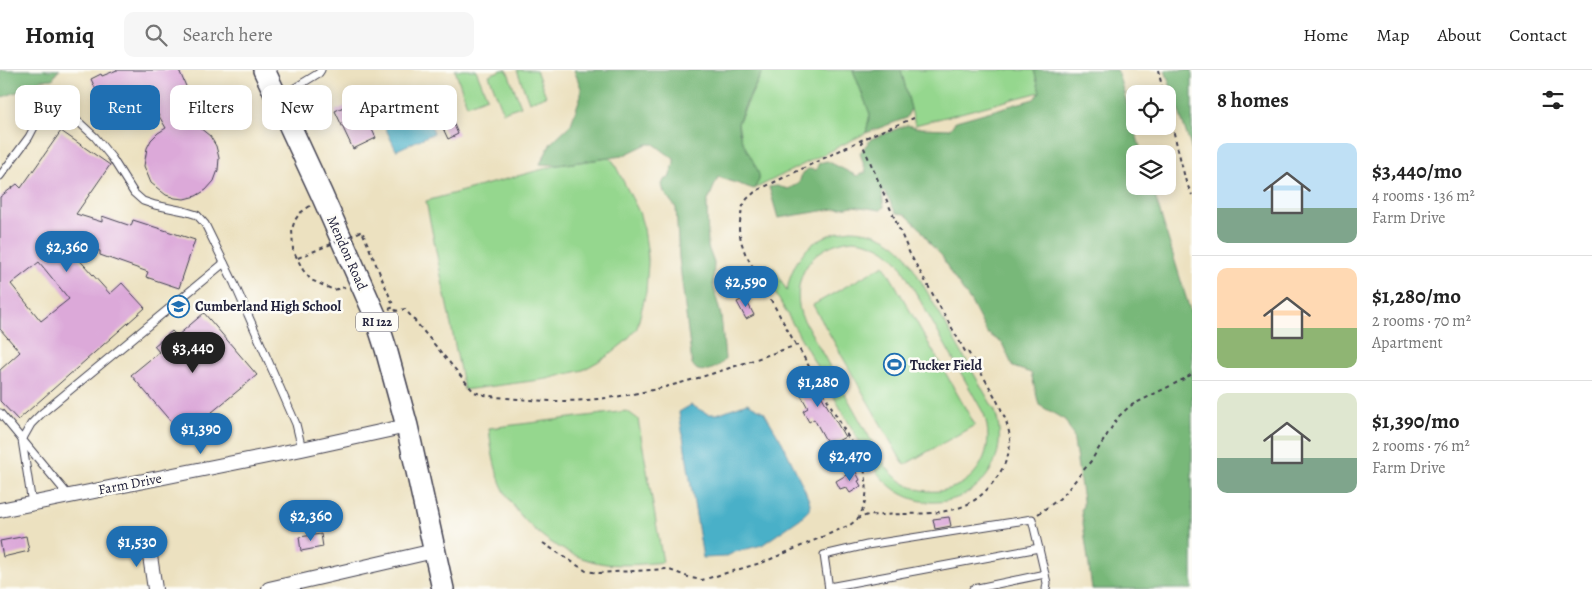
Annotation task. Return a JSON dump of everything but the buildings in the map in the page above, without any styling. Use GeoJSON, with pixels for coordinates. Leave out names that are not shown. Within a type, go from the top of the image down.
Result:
{"type":"FeatureCollection","features":[{"type":"Feature","properties":{"kind":"main road","name":"Mendon Road"},"geometry":{"type":"LineString","coordinates":[[264,70],[272,85]]}},
{"type":"Feature","properties":{"kind":"main road","name":"Mendon Road"},"geometry":{"type":"LineString","coordinates":[[292,130],[374,315],[388,357],[407,426],[443,589]]}},
{"type":"Feature","properties":{"kind":"street","name":"Farm Drive"},"geometry":{"type":"LineString","coordinates":[[0,510],[407,426]]}},
{"type":"Feature","properties":{"kind":"street"},"geometry":{"type":"LineString","coordinates":[[148,543],[155,589]]}},
{"type":"Feature","properties":{"kind":"street"},"geometry":{"type":"LineString","coordinates":[[270,589],[434,552]]}},
{"type":"Feature","properties":{"kind":"lane"},"geometry":{"type":"LineString","coordinates":[[299,85],[321,70]]}},
{"type":"Feature","properties":{"kind":"lane"},"geometry":{"type":"LineString","coordinates":[[80,123],[95,137],[106,151],[134,193],[143,200],[155,205],[197,215],[205,224],[296,424],[302,449]]}},
{"type":"Feature","properties":{"kind":"lane"},"geometry":{"type":"LineString","coordinates":[[0,176],[33,130]]}},
{"type":"Feature","properties":{"kind":"lane"},"geometry":{"type":"LineString","coordinates":[[32,504],[22,440],[31,424],[224,263]]}},
{"type":"Feature","properties":{"kind":"lane"},"geometry":{"type":"LineString","coordinates":[[0,413],[69,496]]}},
{"type":"Feature","properties":{"kind":"lane"},"geometry":{"type":"LineString","coordinates":[[1039,548],[829,588],[824,555],[867,545],[1032,519],[1039,548],[1047,583],[1046,589]]}},
{"type":"Feature","properties":{"kind":"lane"},"geometry":{"type":"LineString","coordinates":[[973,589],[1045,574]]}},
{"type":"Feature","properties":{"kind":"path"},"geometry":{"type":"LineString","coordinates":[[1158,70],[1162,85]]}},
{"type":"Feature","properties":{"kind":"path"},"geometry":{"type":"LineString","coordinates":[[859,518],[864,510],[867,494],[862,462],[745,253],[739,229],[742,208],[747,199],[756,191],[834,152],[914,118]]}},
{"type":"Feature","properties":{"kind":"path"},"geometry":{"type":"LineString","coordinates":[[1175,135],[1186,182],[1192,195]]}},
{"type":"Feature","properties":{"kind":"path"},"geometry":{"type":"LineString","coordinates":[[543,543],[586,571],[598,573],[666,569],[702,580],[764,562],[850,525],[859,518],[868,515],[941,513],[967,505],[978,498],[994,481],[1005,462],[1010,444],[1007,426],[1001,409],[968,352],[966,353],[910,254],[861,141]]}},
{"type":"Feature","properties":{"kind":"path"},"geometry":{"type":"LineString","coordinates":[[312,205],[295,220],[292,229],[293,250],[312,280],[334,290],[346,287]]}},
{"type":"Feature","properties":{"kind":"path"},"geometry":{"type":"LineString","coordinates":[[298,258],[362,231],[396,311],[405,309],[474,392],[489,397],[557,402],[610,399],[652,392],[689,382],[797,345]]}},
{"type":"Feature","properties":{"kind":"path"},"geometry":{"type":"LineString","coordinates":[[384,311],[394,307]]}},
{"type":"Feature","properties":{"kind":"path"},"geometry":{"type":"LineString","coordinates":[[1032,519],[1066,492],[1091,461],[1118,417],[1130,406],[1184,380],[1192,374]]}},
{"type":"Feature","properties":{"kind":"green space"},"geometry":{"type":"Polygon","coordinates":[[[0,70],[60,70],[53,79],[41,80],[32,85],[15,85],[15,93],[0,98],[0,70]]]}},
{"type":"Feature","properties":{"kind":"green space"},"geometry":{"type":"Polygon","coordinates":[[[455,70],[476,70],[487,97],[467,105],[455,70]]]}},
{"type":"Feature","properties":{"kind":"green space"},"geometry":{"type":"Polygon","coordinates":[[[507,70],[521,106],[503,112],[489,75],[507,70]]]}},
{"type":"Feature","properties":{"kind":"green space"},"geometry":{"type":"Polygon","coordinates":[[[517,70],[536,70],[546,96],[529,102],[517,70]]]}},
{"type":"Feature","properties":{"kind":"green space"},"geometry":{"type":"Polygon","coordinates":[[[574,70],[763,70],[738,124],[742,139],[757,168],[759,180],[754,189],[718,177],[707,203],[708,247],[714,263],[713,285],[721,316],[725,359],[714,368],[702,371],[695,368],[692,364],[679,258],[676,208],[664,192],[662,185],[664,180],[669,178],[674,159],[654,144],[647,144],[622,156],[558,165],[540,164],[551,143],[571,124],[581,95],[581,88],[574,70]]]}},
{"type":"Feature","properties":{"kind":"green space"},"geometry":{"type":"Polygon","coordinates":[[[763,70],[853,70],[870,114],[866,133],[754,189],[759,180],[759,175],[741,139],[738,123],[763,70]]]}},
{"type":"Feature","properties":{"kind":"green space"},"geometry":{"type":"Polygon","coordinates":[[[853,70],[901,70],[911,109],[906,118],[866,133],[870,114],[853,70]]]}},
{"type":"Feature","properties":{"kind":"green space"},"geometry":{"type":"Polygon","coordinates":[[[901,70],[1034,70],[1040,92],[915,125],[901,70]]]}},
{"type":"Feature","properties":{"kind":"green space"},"geometry":{"type":"Polygon","coordinates":[[[1034,70],[1117,70],[1126,100],[1126,135],[1136,135],[1139,145],[1126,145],[1126,195],[1155,195],[1192,317],[1192,589],[1092,589],[1081,508],[1083,507],[1083,500],[1073,435],[1065,420],[1039,405],[1031,373],[1013,367],[1002,343],[987,333],[971,302],[950,272],[942,256],[931,245],[920,228],[905,214],[896,213],[885,192],[882,192],[884,207],[881,210],[853,206],[778,218],[769,187],[777,186],[788,189],[799,183],[802,174],[808,169],[816,170],[819,163],[827,161],[857,176],[866,172],[860,153],[871,139],[907,125],[919,128],[950,129],[956,121],[1034,99],[1040,92],[1034,70]]]}},
{"type":"Feature","properties":{"kind":"green space"},"geometry":{"type":"Polygon","coordinates":[[[1165,70],[1192,70],[1192,150],[1176,103],[1176,85],[1170,85],[1165,70]]]}},
{"type":"Feature","properties":{"kind":"green space"},"geometry":{"type":"Polygon","coordinates":[[[609,158],[613,161],[639,212],[644,229],[648,263],[646,292],[637,328],[625,342],[606,357],[583,370],[547,379],[464,390],[426,201],[558,165],[609,158]]]}},
{"type":"Feature","properties":{"kind":"green space"},"geometry":{"type":"Polygon","coordinates":[[[851,230],[875,234],[894,244],[906,255],[995,411],[999,439],[994,463],[982,482],[964,495],[942,502],[919,500],[896,491],[876,471],[764,273],[774,268],[787,291],[794,267],[807,248],[826,236],[851,230]],[[853,240],[826,248],[808,264],[802,275],[799,287],[798,301],[801,315],[886,467],[903,483],[923,490],[942,491],[959,485],[974,473],[984,457],[988,437],[984,414],[899,263],[879,247],[867,242],[853,240]]]}},
{"type":"Feature","properties":{"kind":"green space","name":"Tucker Field"},"geometry":{"type":"Polygon","coordinates":[[[884,265],[975,425],[904,465],[813,305],[884,265]]]}},
{"type":"Feature","properties":{"kind":"green space"},"geometry":{"type":"Polygon","coordinates":[[[627,411],[638,419],[663,562],[627,565],[606,564],[590,561],[558,547],[531,526],[519,513],[501,484],[495,464],[489,428],[627,411]]]}},
{"type":"Feature","properties":{"kind":"water"},"geometry":{"type":"Polygon","coordinates":[[[386,130],[433,130],[434,133],[396,150],[386,130]]]}},
{"type":"Feature","properties":{"kind":"water"},"geometry":{"type":"Polygon","coordinates":[[[747,403],[764,412],[782,442],[810,503],[809,510],[801,518],[762,545],[735,552],[725,557],[703,558],[679,412],[691,405],[708,414],[717,414],[747,403]]]}},
{"type":"Feature","properties":{"kind":"place","name":"Cumberland High School"},"geometry":{"type":"Point","coordinates":[179,306]}},
{"type":"Feature","properties":{"kind":"place","name":"Tucker Field"},"geometry":{"type":"Point","coordinates":[894,365]}}]}
